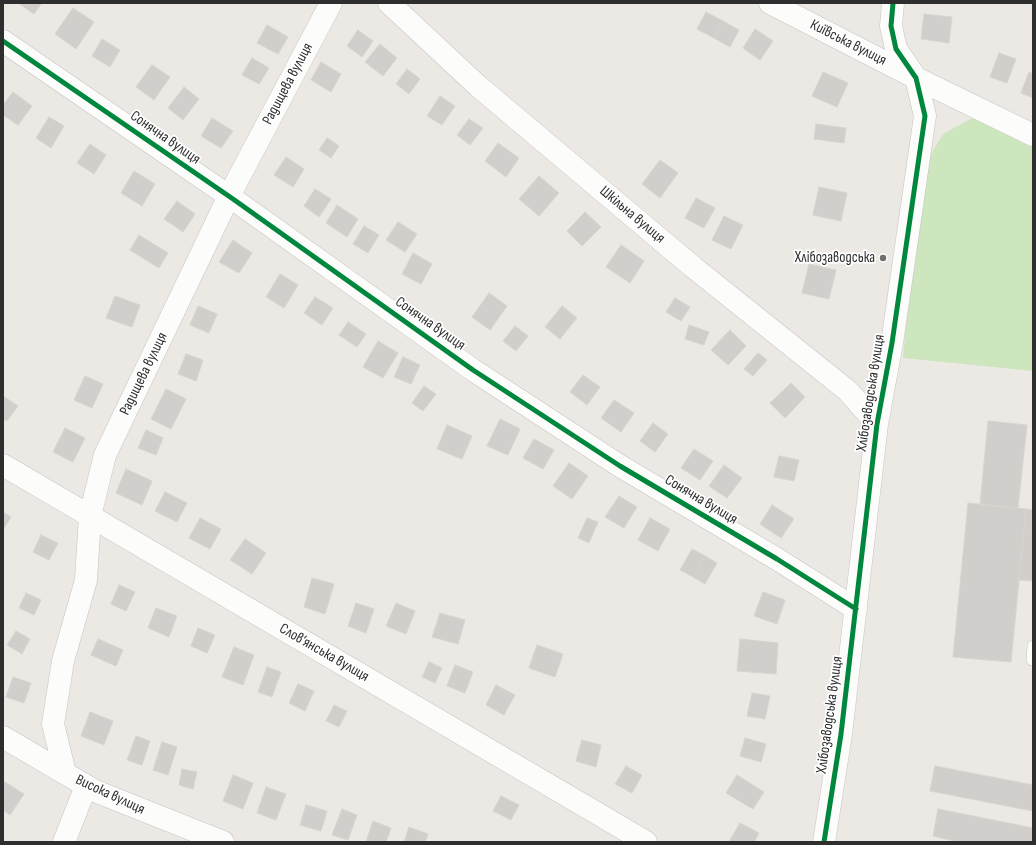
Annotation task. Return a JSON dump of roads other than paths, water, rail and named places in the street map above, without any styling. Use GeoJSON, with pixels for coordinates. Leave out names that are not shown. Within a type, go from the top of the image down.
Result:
{"type":"FeatureCollection","features":[{"type":"Feature","properties":{"kind":"street","name":"Радищева вулиця"},"geometry":{"type":"LineString","coordinates":[[64,773],[52,724],[64,661],[86,580],[90,516],[106,455],[229,196],[330,3]]}},
{"type":"Feature","properties":{"kind":"street","name":"Шкільна вулиця"},"geometry":{"type":"LineString","coordinates":[[389,3],[478,86],[694,267],[848,391],[877,424]]}},
{"type":"Feature","properties":{"kind":"street","name":"Київська вулиця"},"geometry":{"type":"LineString","coordinates":[[770,3],[916,78],[1033,135]]}},
{"type":"Feature","properties":{"kind":"street","name":"Хлібозаводська вулиця"},"geometry":{"type":"LineString","coordinates":[[824,842],[841,734],[877,424],[892,343],[925,116],[916,78],[896,49],[891,26],[893,3]]}},
{"type":"Feature","properties":{"kind":"street","name":"Сонячна вулиця"},"geometry":{"type":"LineString","coordinates":[[3,41],[229,196],[480,374],[620,466],[777,559],[856,609]]}},
{"type":"Feature","properties":{"kind":"street","name":"Слов’янська вулиця"},"geometry":{"type":"LineString","coordinates":[[3,465],[646,842]]}},
{"type":"Feature","properties":{"kind":"street","name":"Висока вулиця"},"geometry":{"type":"LineString","coordinates":[[3,737],[95,791],[223,842]]}},
{"type":"Feature","properties":{"kind":"street"},"geometry":{"type":"LineString","coordinates":[[64,842],[86,786]]}},
{"type":"Feature","properties":{"kind":"lane"},"geometry":{"type":"LineString","coordinates":[[1033,646],[1033,660]]}},
{"type":"Feature","properties":{"kind":"place","name":"Хлібозаводська"},"geometry":{"type":"Point","coordinates":[883,258]}}]}
